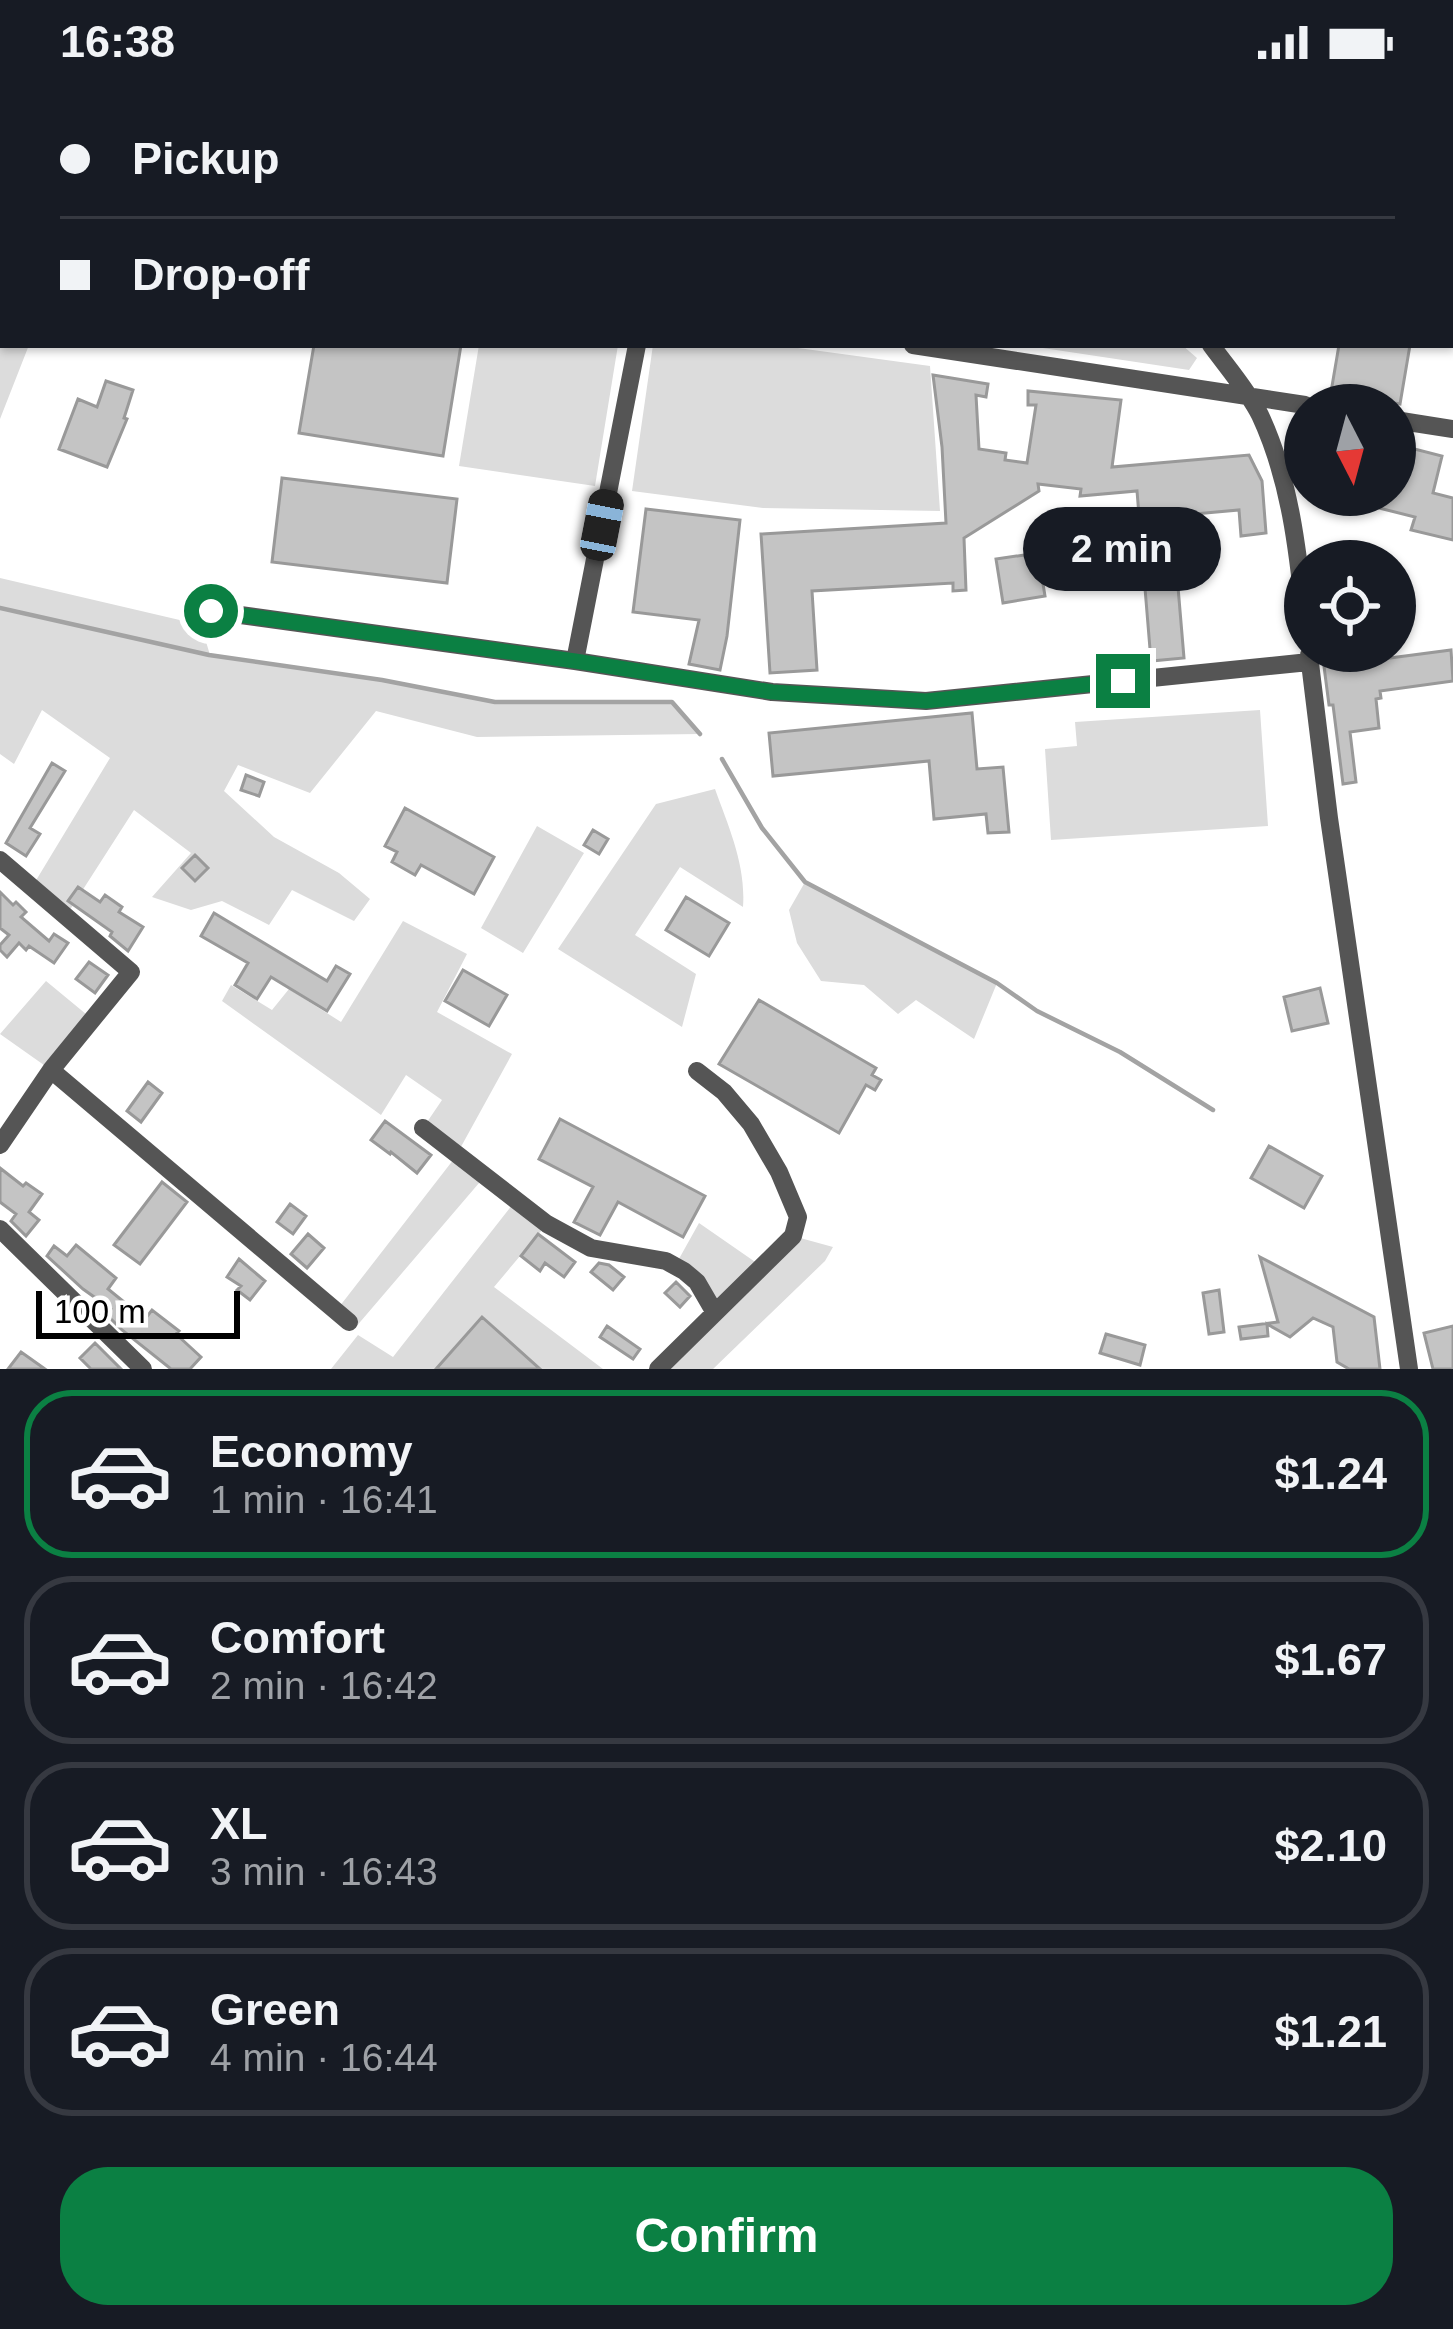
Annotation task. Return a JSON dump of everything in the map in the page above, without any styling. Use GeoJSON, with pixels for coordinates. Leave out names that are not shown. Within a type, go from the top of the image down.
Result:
{"type":"FeatureCollection","features":[{"type":"Feature","properties":{"kind":"street"},"geometry":{"type":"LineString","coordinates":[[575,661],[636,348]]}},
{"type":"Feature","properties":{"kind":"street"},"geometry":{"type":"LineString","coordinates":[[933,348],[1284,402]]}},
{"type":"Feature","properties":{"kind":"street"},"geometry":{"type":"LineString","coordinates":[[1213,348],[1259,412],[1281,470],[1295,540]]}},
{"type":"Feature","properties":{"kind":"street"},"geometry":{"type":"LineString","coordinates":[[1416,423],[1453,429]]}},
{"type":"Feature","properties":{"kind":"street"},"geometry":{"type":"LineString","coordinates":[[211,611],[772,692],[926,701],[1284,660]]}},
{"type":"Feature","properties":{"kind":"street"},"geometry":{"type":"LineString","coordinates":[[1311,672],[1409,1369]]}},
{"type":"Feature","properties":{"kind":"street"},"geometry":{"type":"LineString","coordinates":[[0,860],[131,972],[51,1070],[0,1145]]}},
{"type":"Feature","properties":{"kind":"street"},"geometry":{"type":"LineString","coordinates":[[51,1070],[349,1322]]}},
{"type":"Feature","properties":{"kind":"street"},"geometry":{"type":"LineString","coordinates":[[658,1369],[793,1236],[798,1217],[751,1124],[724,1092],[697,1071]]}},
{"type":"Feature","properties":{"kind":"street"},"geometry":{"type":"LineString","coordinates":[[423,1128],[547,1224],[591,1248],[666,1261],[684,1270],[715,1313]]}},
{"type":"Feature","properties":{"kind":"street"},"geometry":{"type":"LineString","coordinates":[[0,1229],[143,1369]]}},
{"type":"Feature","properties":{"kind":"shaded area"},"geometry":{"type":"Polygon","coordinates":[[[0,348],[28,348],[0,419],[0,348]]]}},
{"type":"Feature","properties":{"kind":"shaded area"},"geometry":{"type":"Polygon","coordinates":[[[479,348],[618,348],[595,486],[459,466],[479,348]]]}},
{"type":"Feature","properties":{"kind":"shaded area"},"geometry":{"type":"Polygon","coordinates":[[[653,348],[798,348],[930,366],[940,511],[763,508],[632,491],[653,348]]]}},
{"type":"Feature","properties":{"kind":"shaded area"},"geometry":{"type":"Polygon","coordinates":[[[1043,348],[1185,348],[1197,358],[1189,370],[1043,348]]]}},
{"type":"Feature","properties":{"kind":"shaded area"},"geometry":{"type":"Polygon","coordinates":[[[0,578],[201,625],[210,655],[495,702],[672,702],[700,734],[477,737],[376,711],[310,793],[238,765],[224,791],[274,837],[339,873],[370,899],[354,921],[292,890],[269,925],[222,901],[191,910],[152,897],[191,853],[134,810],[66,916],[32,887],[110,758],[42,710],[14,764],[0,754],[0,578]]]}},
{"type":"Feature","properties":{"kind":"shaded area"},"geometry":{"type":"Polygon","coordinates":[[[1260,710],[1268,826],[1051,840],[1045,749],[1077,746],[1075,722],[1260,710]]]}},
{"type":"Feature","properties":{"kind":"shaded area"},"geometry":{"type":"Polygon","coordinates":[[[715,789],[739,861],[743,907],[680,867],[635,935],[696,974],[682,1027],[558,949],[656,804],[715,789]]]}},
{"type":"Feature","properties":{"kind":"shaded area"},"geometry":{"type":"Polygon","coordinates":[[[537,826],[584,853],[523,953],[481,928],[537,826]]]}},
{"type":"Feature","properties":{"kind":"shaded area"},"geometry":{"type":"Polygon","coordinates":[[[805,882],[997,983],[974,1039],[916,1000],[898,1014],[864,985],[821,981],[797,943],[789,910],[805,882]]]}},
{"type":"Feature","properties":{"kind":"shaded area"},"geometry":{"type":"Polygon","coordinates":[[[403,921],[467,954],[437,1012],[512,1054],[457,1154],[485,1176],[355,1328],[336,1311],[457,1155],[423,1128],[442,1100],[406,1075],[381,1115],[222,1001],[231,985],[272,1010],[289,989],[341,1022],[403,921]]]}},
{"type":"Feature","properties":{"kind":"shaded area"},"geometry":{"type":"Polygon","coordinates":[[[46,981],[92,1019],[51,1070],[0,1034],[46,981]]]}},
{"type":"Feature","properties":{"kind":"shaded area"},"geometry":{"type":"Polygon","coordinates":[[[516,1200],[547,1224],[494,1287],[603,1369],[331,1369],[358,1335],[393,1357],[516,1200]]]}},
{"type":"Feature","properties":{"kind":"shaded area"},"geometry":{"type":"Polygon","coordinates":[[[699,1223],[761,1266],[793,1236],[833,1247],[825,1261],[713,1369],[658,1369],[714,1313],[675,1266],[699,1223]]]}},
{"type":"Feature","properties":{"kind":"building"},"geometry":{"type":"Polygon","coordinates":[[[313,348],[461,348],[443,456],[299,433],[313,348]]]}},
{"type":"Feature","properties":{"kind":"building"},"geometry":{"type":"Polygon","coordinates":[[[1338,348],[1409,348],[1403,384],[1332,384],[1338,348]]]}},
{"type":"Feature","properties":{"kind":"building"},"geometry":{"type":"Polygon","coordinates":[[[933,375],[988,384],[986,397],[976,395],[979,449],[1006,453],[1005,460],[1027,463],[1036,405],[1028,405],[1028,391],[1121,400],[1112,467],[1249,455],[1262,481],[1266,533],[1241,536],[1239,510],[1172,516],[1184,658],[1151,661],[1137,491],[1080,496],[1081,489],[1038,484],[1039,491],[964,538],[966,590],[953,591],[953,583],[812,591],[817,670],[770,673],[761,534],[946,523],[933,375]]]}},
{"type":"Feature","properties":{"kind":"building"},"geometry":{"type":"Polygon","coordinates":[[[106,381],[133,390],[107,467],[59,449],[78,399],[97,407],[106,381]]]}},
{"type":"Feature","properties":{"kind":"building"},"geometry":{"type":"Polygon","coordinates":[[[1416,449],[1442,456],[1433,493],[1453,498],[1453,540],[1411,530],[1415,517],[1411,516],[1416,516],[1416,449]]]}},
{"type":"Feature","properties":{"kind":"building"},"geometry":{"type":"Polygon","coordinates":[[[282,478],[457,499],[447,583],[272,562],[282,478]]]}},
{"type":"Feature","properties":{"kind":"building"},"geometry":{"type":"Polygon","coordinates":[[[646,509],[740,520],[720,670],[689,664],[699,620],[633,612],[646,509]]]}},
{"type":"Feature","properties":{"kind":"building"},"geometry":{"type":"Polygon","coordinates":[[[1038,553],[1045,596],[1003,603],[996,559],[1038,553]]]}},
{"type":"Feature","properties":{"kind":"building"},"geometry":{"type":"Polygon","coordinates":[[[1451,650],[1453,681],[1380,691],[1381,698],[1376,699],[1379,728],[1350,732],[1356,782],[1343,784],[1325,672],[1416,672],[1416,655],[1451,650]]]}},
{"type":"Feature","properties":{"kind":"building"},"geometry":{"type":"Polygon","coordinates":[[[972,713],[977,769],[1003,767],[1009,832],[988,833],[986,814],[934,819],[929,761],[773,776],[769,733],[972,713]]]}},
{"type":"Feature","properties":{"kind":"building"},"geometry":{"type":"Polygon","coordinates":[[[52,763],[65,771],[30,828],[40,834],[26,856],[6,843],[52,763]]]}},
{"type":"Feature","properties":{"kind":"building"},"geometry":{"type":"Polygon","coordinates":[[[246,775],[264,782],[259,796],[241,790],[246,775]]]}},
{"type":"Feature","properties":{"kind":"building"},"geometry":{"type":"Polygon","coordinates":[[[405,808],[494,857],[474,894],[421,865],[415,875],[392,862],[397,852],[385,846],[405,808]]]}},
{"type":"Feature","properties":{"kind":"building"},"geometry":{"type":"Polygon","coordinates":[[[593,830],[608,839],[599,854],[584,845],[593,830]]]}},
{"type":"Feature","properties":{"kind":"building"},"geometry":{"type":"Polygon","coordinates":[[[195,855],[208,868],[195,881],[182,868],[195,855]]]}},
{"type":"Feature","properties":{"kind":"building"},"geometry":{"type":"Polygon","coordinates":[[[78,887],[100,902],[105,895],[122,907],[119,912],[143,927],[128,951],[110,936],[112,932],[68,901],[78,887]]]}},
{"type":"Feature","properties":{"kind":"building"},"geometry":{"type":"Polygon","coordinates":[[[0,892],[26,912],[21,917],[49,941],[54,934],[68,943],[54,963],[19,943],[7,957],[0,950],[9,935],[0,928],[0,892]]]}},
{"type":"Feature","properties":{"kind":"building"},"geometry":{"type":"Polygon","coordinates":[[[686,897],[729,923],[709,956],[666,930],[686,897]]]}},
{"type":"Feature","properties":{"kind":"building"},"geometry":{"type":"Polygon","coordinates":[[[214,913],[327,981],[336,966],[350,974],[327,1011],[271,977],[257,999],[235,985],[248,963],[201,936],[214,913]]]}},
{"type":"Feature","properties":{"kind":"building"},"geometry":{"type":"Polygon","coordinates":[[[89,962],[108,975],[95,993],[76,979],[89,962]]]}},
{"type":"Feature","properties":{"kind":"building"},"geometry":{"type":"Polygon","coordinates":[[[463,970],[507,995],[489,1026],[445,1001],[463,970]]]}},
{"type":"Feature","properties":{"kind":"building"},"geometry":{"type":"Polygon","coordinates":[[[1320,988],[1328,1023],[1292,1031],[1284,997],[1320,988]]]}},
{"type":"Feature","properties":{"kind":"building"},"geometry":{"type":"Polygon","coordinates":[[[759,1000],[876,1068],[872,1075],[881,1080],[875,1090],[866,1085],[839,1133],[719,1064],[759,1000]]]}},
{"type":"Feature","properties":{"kind":"building"},"geometry":{"type":"Polygon","coordinates":[[[148,1082],[162,1093],[141,1122],[127,1111],[148,1082]]]}},
{"type":"Feature","properties":{"kind":"building"},"geometry":{"type":"Polygon","coordinates":[[[560,1119],[705,1196],[683,1237],[618,1202],[600,1235],[574,1222],[593,1187],[539,1159],[560,1119]]]}},
{"type":"Feature","properties":{"kind":"building"},"geometry":{"type":"Polygon","coordinates":[[[385,1121],[431,1155],[417,1173],[371,1140],[385,1121]]]}},
{"type":"Feature","properties":{"kind":"building"},"geometry":{"type":"Polygon","coordinates":[[[1269,1146],[1322,1176],[1304,1208],[1251,1178],[1269,1146]]]}},
{"type":"Feature","properties":{"kind":"building"},"geometry":{"type":"Polygon","coordinates":[[[0,1168],[42,1194],[29,1212],[39,1220],[26,1236],[11,1221],[16,1214],[0,1202],[0,1168]]]}},
{"type":"Feature","properties":{"kind":"building"},"geometry":{"type":"Polygon","coordinates":[[[162,1182],[187,1202],[140,1264],[114,1245],[162,1182]]]}},
{"type":"Feature","properties":{"kind":"building"},"geometry":{"type":"Polygon","coordinates":[[[290,1204],[306,1216],[293,1234],[277,1222],[290,1204]]]}},
{"type":"Feature","properties":{"kind":"building"},"geometry":{"type":"Polygon","coordinates":[[[308,1234],[324,1248],[307,1268],[291,1254],[308,1234]]]}},
{"type":"Feature","properties":{"kind":"building"},"geometry":{"type":"Polygon","coordinates":[[[538,1234],[575,1262],[564,1277],[545,1263],[540,1271],[521,1256],[538,1234]]]}},
{"type":"Feature","properties":{"kind":"building"},"geometry":{"type":"Polygon","coordinates":[[[76,1245],[116,1278],[108,1289],[145,1319],[152,1310],[179,1331],[176,1334],[201,1357],[190,1369],[171,1369],[122,1330],[107,1315],[111,1309],[47,1256],[54,1246],[67,1256],[76,1245]]]}},
{"type":"Feature","properties":{"kind":"building"},"geometry":{"type":"Polygon","coordinates":[[[1260,1257],[1374,1317],[1380,1369],[1349,1369],[1337,1362],[1333,1327],[1313,1318],[1290,1337],[1267,1324],[1268,1336],[1241,1339],[1239,1327],[1278,1322],[1260,1257]]]}},
{"type":"Feature","properties":{"kind":"building"},"geometry":{"type":"Polygon","coordinates":[[[239,1259],[265,1281],[250,1300],[227,1277],[239,1259]]]}},
{"type":"Feature","properties":{"kind":"building"},"geometry":{"type":"Polygon","coordinates":[[[599,1263],[624,1277],[613,1290],[591,1272],[599,1263]]]}},
{"type":"Feature","properties":{"kind":"building"},"geometry":{"type":"Polygon","coordinates":[[[676,1282],[690,1296],[680,1307],[665,1293],[676,1282]]]}},
{"type":"Feature","properties":{"kind":"building"},"geometry":{"type":"Polygon","coordinates":[[[1219,1290],[1224,1332],[1209,1334],[1203,1293],[1219,1290]]]}},
{"type":"Feature","properties":{"kind":"building"},"geometry":{"type":"Polygon","coordinates":[[[482,1317],[540,1369],[436,1369],[482,1317]]]}},
{"type":"Feature","properties":{"kind":"building"},"geometry":{"type":"Polygon","coordinates":[[[607,1326],[640,1349],[633,1359],[600,1337],[607,1326]]]}},
{"type":"Feature","properties":{"kind":"building"},"geometry":{"type":"Polygon","coordinates":[[[1453,1326],[1453,1369],[1433,1369],[1424,1333],[1453,1326]]]}},
{"type":"Feature","properties":{"kind":"building"},"geometry":{"type":"Polygon","coordinates":[[[1106,1334],[1145,1345],[1140,1365],[1100,1353],[1106,1334]]]}},
{"type":"Feature","properties":{"kind":"building"},"geometry":{"type":"Polygon","coordinates":[[[95,1343],[121,1369],[91,1369],[80,1358],[95,1343]]]}},
{"type":"Feature","properties":{"kind":"building"},"geometry":{"type":"Polygon","coordinates":[[[21,1352],[45,1369],[8,1369],[21,1352]]]}},
{"type":"Feature","properties":{"kind":"waterway"},"geometry":{"type":"LineString","coordinates":[[0,608],[209,655],[495,702],[672,702],[700,734]]}},
{"type":"Feature","properties":{"kind":"waterway"},"geometry":{"type":"LineString","coordinates":[[722,759],[762,828],[805,882],[997,983],[1037,1011],[1120,1052],[1213,1110]]}},
{"type":"Feature","properties":{"kind":"route"},"geometry":{"type":"LineString","coordinates":[[211,611],[772,692],[926,701],[1123,681]]}}]}
